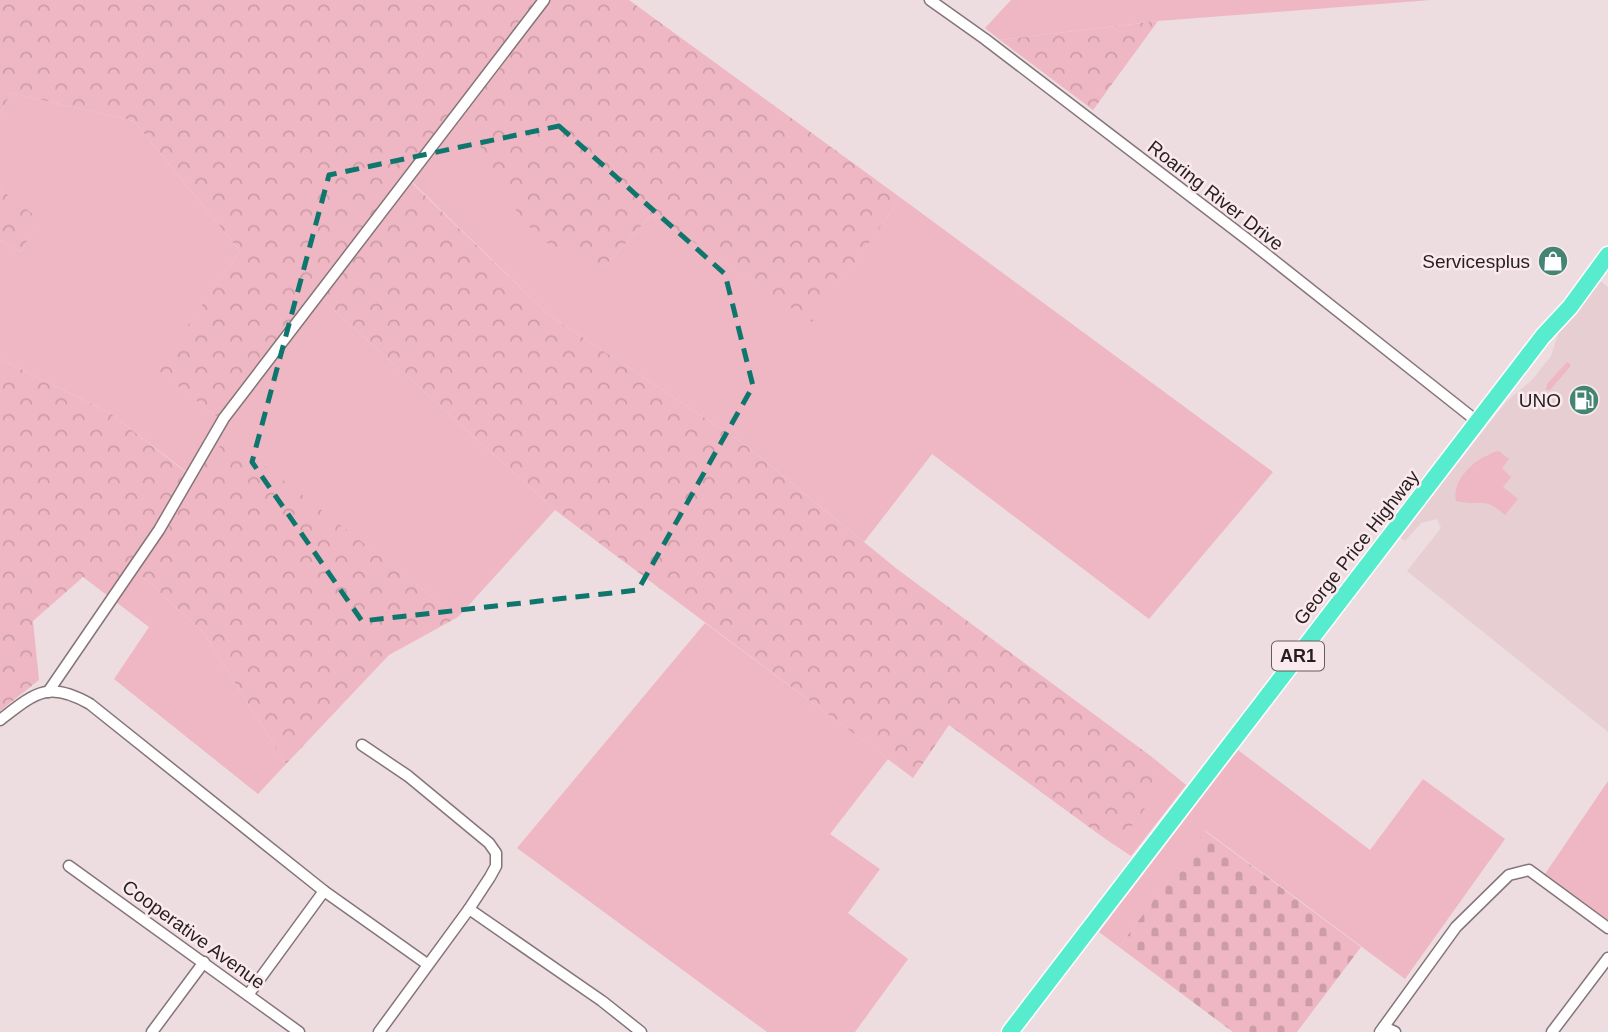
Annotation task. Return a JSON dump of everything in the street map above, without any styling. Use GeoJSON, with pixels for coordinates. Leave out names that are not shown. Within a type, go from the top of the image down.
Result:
{"type":"FeatureCollection","features":[{"type":"Feature","properties":{"kind":"highway","name":"George Price Highway"},"geometry":{"type":"LineString","coordinates":[[1010,1032],[1543,336],[1578,296],[1608,255]]}},
{"type":"Feature","properties":{"kind":"street"},"geometry":{"type":"LineString","coordinates":[[48,692],[159,530],[224,418],[544,0]]}},
{"type":"Feature","properties":{"kind":"street","name":"Roaring River Drive"},"geometry":{"type":"LineString","coordinates":[[930,0],[1248,240],[1478,422]]}},
{"type":"Feature","properties":{"kind":"street"},"geometry":{"type":"LineString","coordinates":[[0,719],[23,702],[48,692],[61,690],[75,695],[104,713],[324,891],[427,964]]}},
{"type":"Feature","properties":{"kind":"street"},"geometry":{"type":"LineString","coordinates":[[362,745],[408,776],[489,843],[496,853],[496,866],[469,909],[379,1032]]}},
{"type":"Feature","properties":{"kind":"street","name":"Cooperative Avenue"},"geometry":{"type":"LineString","coordinates":[[69,866],[299,1032]]}},
{"type":"Feature","properties":{"kind":"street"},"geometry":{"type":"LineString","coordinates":[[1395,1032],[1382,1029],[1456,927],[1509,874],[1529,870],[1608,928]]}},
{"type":"Feature","properties":{"kind":"street"},"geometry":{"type":"LineString","coordinates":[[248,995],[324,891]]}},
{"type":"Feature","properties":{"kind":"street"},"geometry":{"type":"LineString","coordinates":[[469,909],[602,1001],[641,1032]]}},
{"type":"Feature","properties":{"kind":"street"},"geometry":{"type":"LineString","coordinates":[[1552,1032],[1608,958]]}},
{"type":"Feature","properties":{"kind":"street"},"geometry":{"type":"LineString","coordinates":[[152,1032],[204,962]]}},
{"type":"Feature","properties":{"kind":"highlighted area"},"geometry":{"type":"Polygon","coordinates":[[[559,126],[725,274],[753,386],[638,590],[362,621],[252,462],[329,175],[559,126]]]}},
{"type":"Feature","properties":{"kind":"shaded area"},"geometry":{"type":"Polygon","coordinates":[[[1599,280],[1608,287],[1608,732],[1407,571],[1441,528],[1437,519],[1421,523],[1405,541],[1400,537],[1506,402],[1532,380],[1551,356],[1559,331],[1599,280]],[[1488,454],[1465,472],[1484,501],[1494,505],[1503,487],[1501,468],[1488,454]]]}},
{"type":"Feature","properties":{"kind":"green space"},"geometry":{"type":"Polygon","coordinates":[[[0,0],[629,0],[901,198],[812,322],[652,214],[604,267],[540,240],[490,178],[467,103],[408,179],[549,315],[744,444],[897,569],[1152,757],[1160,769],[1160,778],[1139,816],[1121,837],[1104,838],[949,725],[913,778],[555,510],[314,292],[217,417],[157,369],[240,251],[134,121],[11,93],[0,114],[0,0]]]}},
{"type":"Feature","properties":{"kind":"green space"},"geometry":{"type":"Polygon","coordinates":[[[1011,0],[1431,0],[1158,21],[1000,40],[985,28],[1011,0]]]}},
{"type":"Feature","properties":{"kind":"green space"},"geometry":{"type":"Polygon","coordinates":[[[1158,21],[1093,110],[1000,40],[1158,21]]]}},
{"type":"Feature","properties":{"kind":"green space"},"geometry":{"type":"Polygon","coordinates":[[[11,93],[134,121],[240,251],[158,369],[217,417],[314,292],[555,510],[458,617],[228,438],[193,477],[110,413],[0,359],[0,240],[21,252],[38,220],[0,189],[0,114],[11,93]]]}},
{"type":"Feature","properties":{"kind":"green space"},"geometry":{"type":"Polygon","coordinates":[[[467,102],[604,267],[652,214],[812,321],[901,198],[1273,472],[1149,619],[932,454],[864,542],[744,444],[549,315],[408,178],[467,102]]]}},
{"type":"Feature","properties":{"kind":"green space"},"geometry":{"type":"Polygon","coordinates":[[[0,189],[39,219],[21,252],[0,240],[0,189]]]}},
{"type":"Feature","properties":{"kind":"green space"},"geometry":{"type":"Polygon","coordinates":[[[0,359],[110,413],[192,477],[228,437],[458,617],[389,655],[286,764],[203,632],[143,577],[83,577],[33,621],[39,680],[0,711],[0,359]]]}},
{"type":"Feature","properties":{"kind":"green space"},"geometry":{"type":"Polygon","coordinates":[[[1567,362],[1570,367],[1550,390],[1546,390],[1547,384],[1567,362]]]}},
{"type":"Feature","properties":{"kind":"green space"},"geometry":{"type":"Polygon","coordinates":[[[1499,451],[1509,459],[1502,468],[1511,477],[1503,487],[1518,499],[1505,515],[1486,503],[1456,501],[1458,484],[1468,469],[1483,457],[1499,451]]]}},
{"type":"Feature","properties":{"kind":"green space"},"geometry":{"type":"Polygon","coordinates":[[[83,577],[143,577],[203,632],[286,764],[258,794],[114,679],[149,627],[83,577]]]}},
{"type":"Feature","properties":{"kind":"green space"},"geometry":{"type":"Polygon","coordinates":[[[705,623],[888,759],[830,834],[880,869],[848,913],[908,959],[855,1032],[767,1032],[517,848],[705,623]]]}},
{"type":"Feature","properties":{"kind":"green space"},"geometry":{"type":"Polygon","coordinates":[[[1238,750],[1370,850],[1423,779],[1505,839],[1405,979],[1206,831],[1119,947],[1099,932],[1238,750]]]}},
{"type":"Feature","properties":{"kind":"green space"},"geometry":{"type":"Polygon","coordinates":[[[1152,757],[1186,785],[1131,856],[1104,838],[1113,839],[1160,770],[1152,757]]]}},
{"type":"Feature","properties":{"kind":"green space"},"geometry":{"type":"Polygon","coordinates":[[[1608,781],[1608,920],[1545,874],[1608,781]]]}},
{"type":"Feature","properties":{"kind":"green space"},"geometry":{"type":"Polygon","coordinates":[[[1205,831],[1361,947],[1297,1032],[1233,1032],[1119,947],[1205,831]]]}},
{"type":"Feature","properties":{"kind":"place","name":"Servicesplus"},"geometry":{"type":"Point","coordinates":[1553,261]}},
{"type":"Feature","properties":{"kind":"place","name":"UNO"},"geometry":{"type":"Point","coordinates":[1584,400]}}]}
